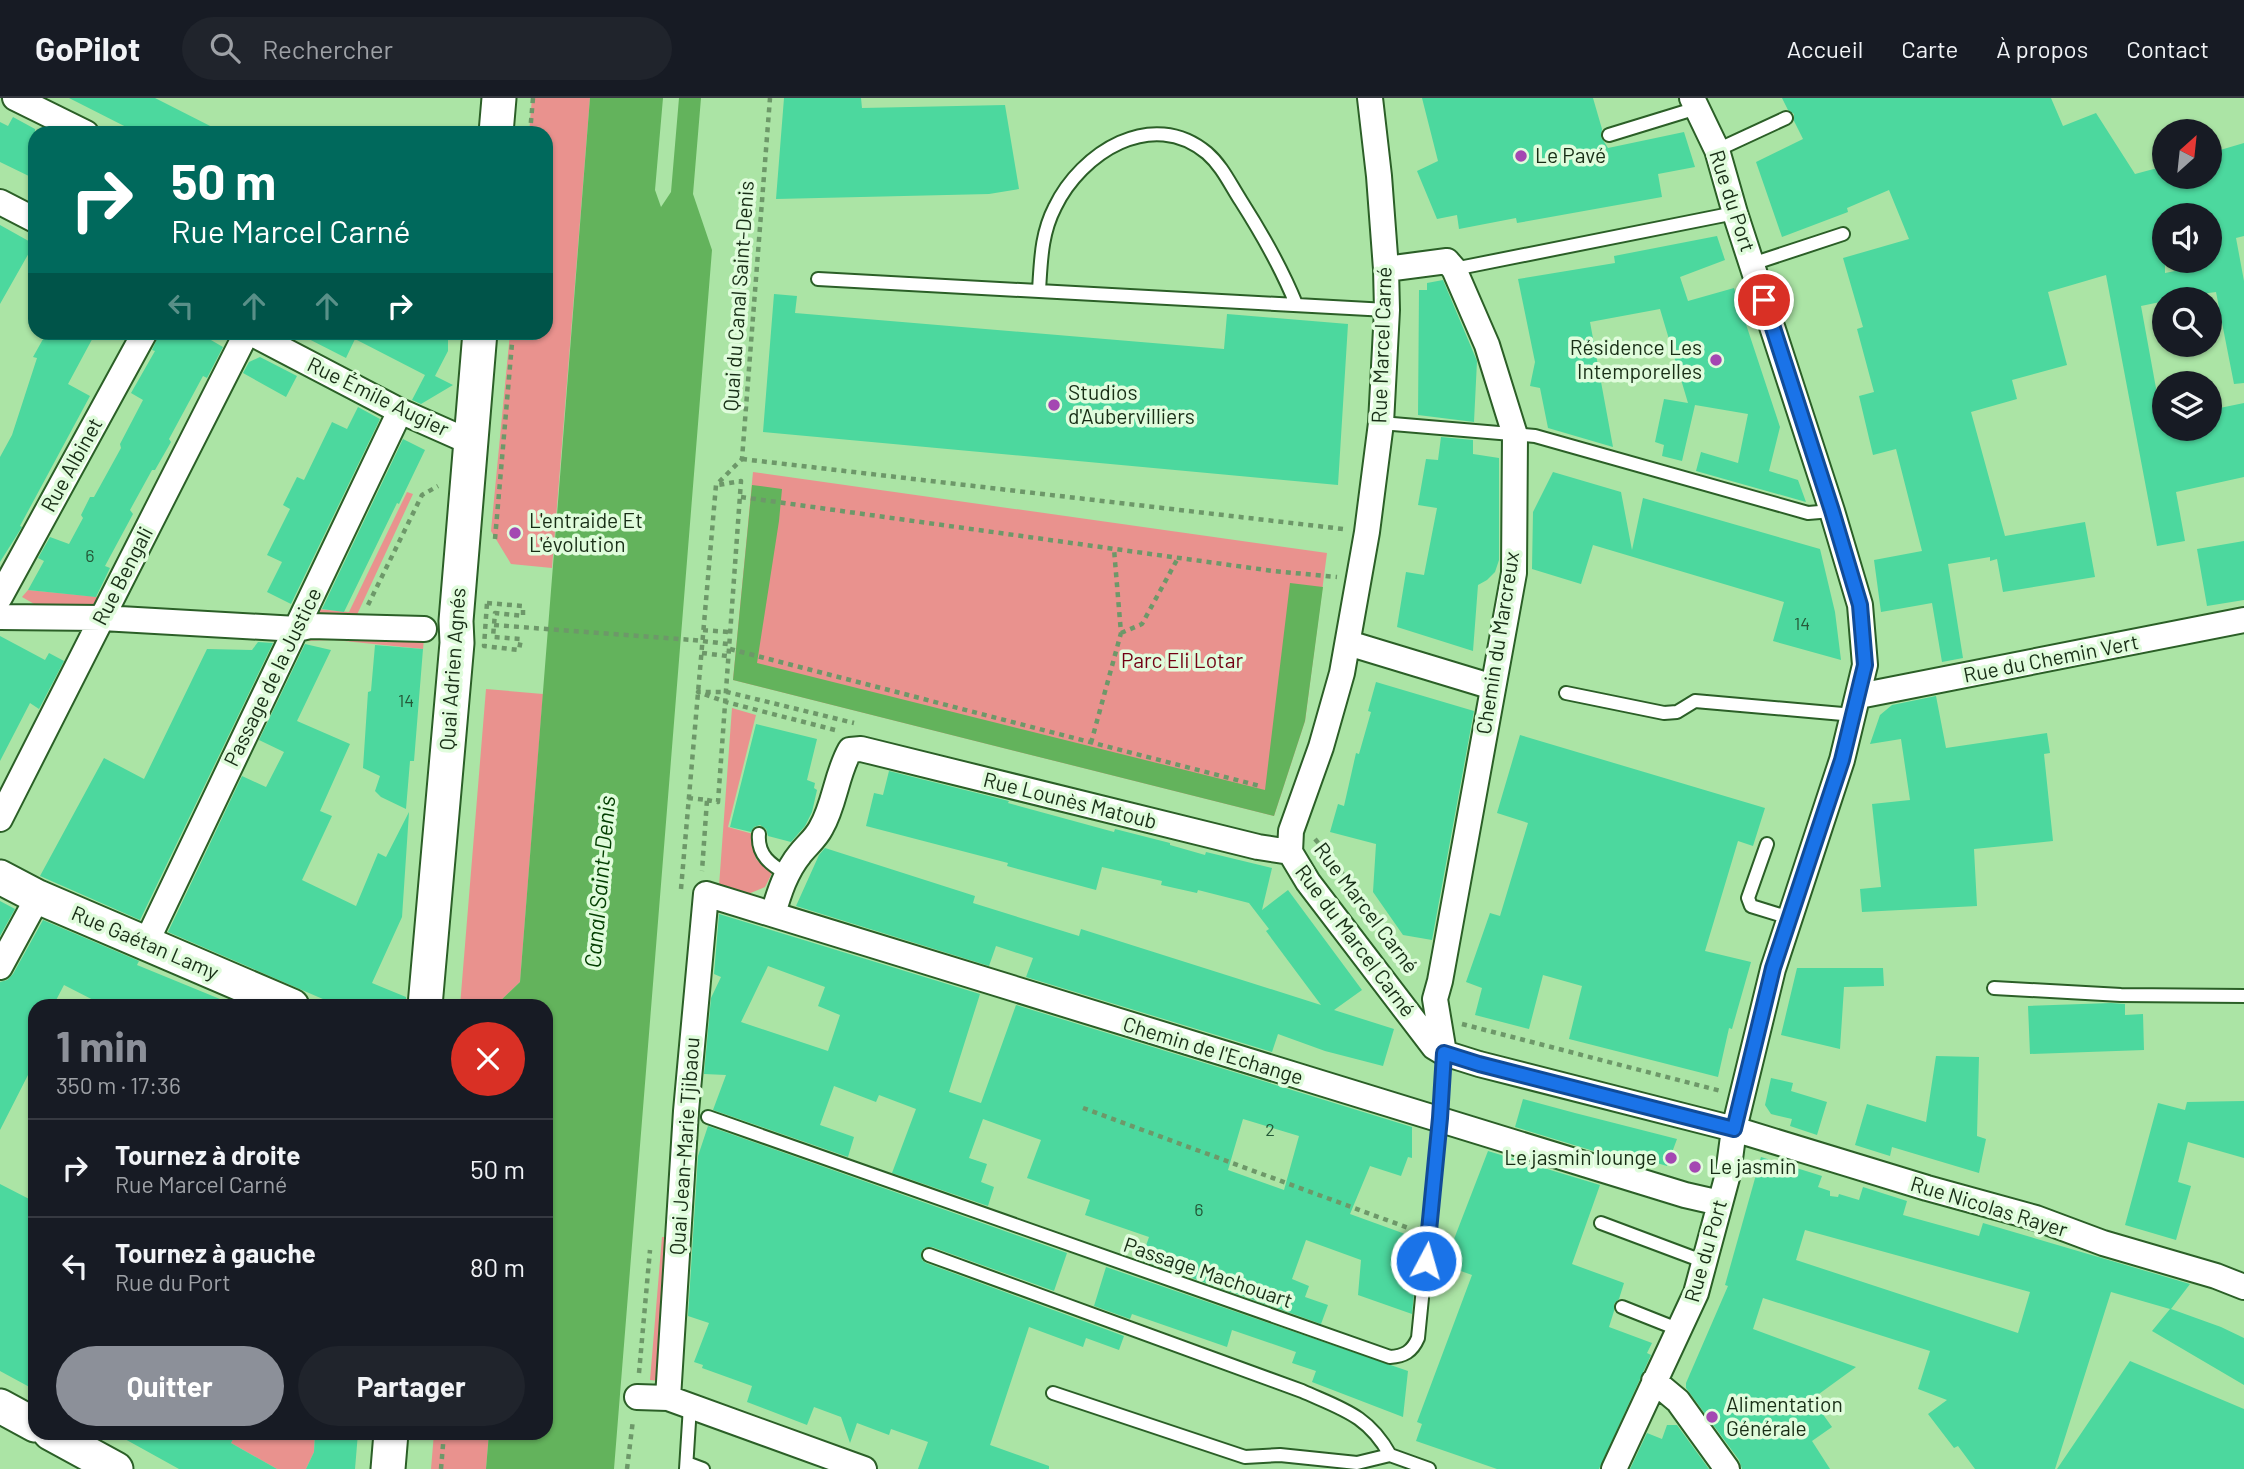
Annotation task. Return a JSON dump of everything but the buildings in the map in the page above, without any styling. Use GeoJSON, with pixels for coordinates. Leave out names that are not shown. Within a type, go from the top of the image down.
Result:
{"type":"FeatureCollection","features":[{"type":"Feature","properties":{"kind":"street"},"geometry":{"type":"LineString","coordinates":[[15,98],[72,126]]}},
{"type":"Feature","properties":{"kind":"street"},"geometry":{"type":"LineString","coordinates":[[497,126],[499,98]]}},
{"type":"Feature","properties":{"kind":"street","name":"Rue Marcel Carné"},"geometry":{"type":"LineString","coordinates":[[1290,842],[1342,673],[1367,532],[1381,423],[1387,310],[1386,269],[1370,98]]}},
{"type":"Feature","properties":{"kind":"street","name":"Rue du Port"},"geometry":{"type":"LineString","coordinates":[[1614,1469],[1696,1293],[1728,1174],[1734,1129],[1773,968],[1842,760],[1865,665],[1860,605],[1832,511],[1717,150],[1694,103]]}},
{"type":"Feature","properties":{"kind":"street"},"geometry":{"type":"LineString","coordinates":[[0,202],[28,216]]}},
{"type":"Feature","properties":{"kind":"street"},"geometry":{"type":"LineString","coordinates":[[1386,269],[1447,261],[1454,269]]}},
{"type":"Feature","properties":{"kind":"street","name":"Chemin du Marcreux"},"geometry":{"type":"LineString","coordinates":[[1439,1050],[1435,999],[1514,573],[1515,435],[1487,345],[1454,269]]}},
{"type":"Feature","properties":{"kind":"street","name":"Rue Albinet"},"geometry":{"type":"LineString","coordinates":[[0,597],[141,340]]}},
{"type":"Feature","properties":{"kind":"street","name":"Rue Bengali"},"geometry":{"type":"LineString","coordinates":[[0,819],[244,340]]}},
{"type":"Feature","properties":{"kind":"street","name":"Rue Émile Augier"},"geometry":{"type":"LineString","coordinates":[[263,340],[400,411],[470,456]]}},
{"type":"Feature","properties":{"kind":"street","name":"Quai Adrien Agnés"},"geometry":{"type":"LineString","coordinates":[[426,999],[479,340]]}},
{"type":"Feature","properties":{"kind":"street","name":"Passage de la Justice"},"geometry":{"type":"LineString","coordinates":[[146,943],[400,411]]}},
{"type":"Feature","properties":{"kind":"street"},"geometry":{"type":"LineString","coordinates":[[0,617],[102,618],[297,629],[310,626],[424,629]]}},
{"type":"Feature","properties":{"kind":"street","name":"Rue du Chemin Vert"},"geometry":{"type":"LineString","coordinates":[[1857,706],[2244,620]]}},
{"type":"Feature","properties":{"kind":"street"},"geometry":{"type":"LineString","coordinates":[[1348,643],[1493,687]]}},
{"type":"Feature","properties":{"kind":"street","name":"Rue Lounès Matoub"},"geometry":{"type":"LineString","coordinates":[[850,750],[862,748],[1245,844],[1290,842]]}},
{"type":"Feature","properties":{"kind":"street"},"geometry":{"type":"LineString","coordinates":[[773,914],[788,874],[799,854],[820,831],[841,766],[850,750]]}},
{"type":"Feature","properties":{"kind":"street","name":"Rue du Marcel Carné"},"geometry":{"type":"LineString","coordinates":[[1290,842],[1308,882],[1439,1050]]}},
{"type":"Feature","properties":{"kind":"street","name":"Rue Gaétan Lamy"},"geometry":{"type":"LineString","coordinates":[[0,877],[38,897],[276,999]]}},
{"type":"Feature","properties":{"kind":"street","name":"Chemin de l'Echange"},"geometry":{"type":"LineString","coordinates":[[706,894],[1234,1058],[1440,1118],[1685,1195],[1720,1203]]}},
{"type":"Feature","properties":{"kind":"street","name":"Quai Jean-Marie Tjibaou"},"geometry":{"type":"LineString","coordinates":[[679,1402],[686,1111],[706,894]]}},
{"type":"Feature","properties":{"kind":"street"},"geometry":{"type":"LineString","coordinates":[[0,967],[38,897]]}},
{"type":"Feature","properties":{"kind":"street"},"geometry":{"type":"LineString","coordinates":[[1439,1050],[1479,1064],[1734,1129]]}},
{"type":"Feature","properties":{"kind":"street","name":"Rue Nicolas Rayer"},"geometry":{"type":"LineString","coordinates":[[1734,1129],[2036,1218],[2103,1243],[2216,1276],[2244,1287]]}},
{"type":"Feature","properties":{"kind":"street"},"geometry":{"type":"LineString","coordinates":[[1654,1381],[1678,1401],[1727,1469]]}},
{"type":"Feature","properties":{"kind":"street"},"geometry":{"type":"LineString","coordinates":[[637,1397],[679,1402],[864,1469]]}},
{"type":"Feature","properties":{"kind":"street"},"geometry":{"type":"LineString","coordinates":[[0,1406],[28,1421]]}},
{"type":"Feature","properties":{"kind":"street"},"geometry":{"type":"LineString","coordinates":[[63,1440],[116,1469]]}},
{"type":"Feature","properties":{"kind":"street"},"geometry":{"type":"LineString","coordinates":[[388,1469],[390,1440]]}},
{"type":"Feature","properties":{"kind":"lane"},"geometry":{"type":"LineString","coordinates":[[1609,135],[1694,103]]}},
{"type":"Feature","properties":{"kind":"lane"},"geometry":{"type":"LineString","coordinates":[[1717,150],[1786,118]]}},
{"type":"Feature","properties":{"kind":"lane"},"geometry":{"type":"LineString","coordinates":[[1039,290],[1041,250],[1046,229],[1069,181],[1116,143],[1145,134],[1165,133],[1206,152],[1222,169],[1284,274],[1296,304]]}},
{"type":"Feature","properties":{"kind":"lane"},"geometry":{"type":"LineString","coordinates":[[1454,269],[1735,213]]}},
{"type":"Feature","properties":{"kind":"lane"},"geometry":{"type":"LineString","coordinates":[[1752,264],[1843,234]]}},
{"type":"Feature","properties":{"kind":"lane"},"geometry":{"type":"LineString","coordinates":[[818,279],[1387,310]]}},
{"type":"Feature","properties":{"kind":"lane"},"geometry":{"type":"LineString","coordinates":[[1381,423],[1535,436],[1808,513],[1832,511]]}},
{"type":"Feature","properties":{"kind":"lane"},"geometry":{"type":"LineString","coordinates":[[1566,693],[1664,713],[1677,712],[1695,701],[1857,706]]}},
{"type":"Feature","properties":{"kind":"lane"},"geometry":{"type":"LineString","coordinates":[[759,834],[763,856],[774,867],[788,874]]}},
{"type":"Feature","properties":{"kind":"lane"},"geometry":{"type":"LineString","coordinates":[[1767,844],[1748,898],[1751,906],[1790,918]]}},
{"type":"Feature","properties":{"kind":"lane"},"geometry":{"type":"LineString","coordinates":[[1994,988],[2121,995],[2244,996]]}},
{"type":"Feature","properties":{"kind":"lane","name":"Passage Machouart"},"geometry":{"type":"LineString","coordinates":[[708,1117],[1390,1357],[1400,1357],[1408,1353],[1418,1338],[1440,1118],[1439,1050]]}},
{"type":"Feature","properties":{"kind":"lane"},"geometry":{"type":"LineString","coordinates":[[1601,1223],[1705,1262]]}},
{"type":"Feature","properties":{"kind":"lane"},"geometry":{"type":"LineString","coordinates":[[929,1255],[1302,1391],[1358,1416],[1380,1437],[1390,1455]]}},
{"type":"Feature","properties":{"kind":"lane"},"geometry":{"type":"LineString","coordinates":[[1622,1307],[1680,1330]]}},
{"type":"Feature","properties":{"kind":"lane"},"geometry":{"type":"LineString","coordinates":[[1053,1393],[1245,1457],[1280,1455],[1357,1463],[1390,1455],[1429,1469]]}},
{"type":"Feature","properties":{"kind":"lane"},"geometry":{"type":"LineString","coordinates":[[679,1402],[686,1466],[703,1469]]}},
{"type":"Feature","properties":{"kind":"path"},"geometry":{"type":"LineString","coordinates":[[531,126],[533,98]]}},
{"type":"Feature","properties":{"kind":"path","name":"Quai du Canal Saint-Denis"},"geometry":{"type":"LineString","coordinates":[[742,459],[770,98]]}},
{"type":"Feature","properties":{"kind":"path"},"geometry":{"type":"LineString","coordinates":[[494,552],[512,340]]}},
{"type":"Feature","properties":{"kind":"path"},"geometry":{"type":"LineString","coordinates":[[357,628],[422,495],[457,471],[470,456]]}},
{"type":"Feature","properties":{"kind":"path"},"geometry":{"type":"LineString","coordinates":[[716,485],[741,481],[718,802],[688,798],[716,485],[742,459],[1367,532]]}},
{"type":"Feature","properties":{"kind":"path"},"geometry":{"type":"LineString","coordinates":[[741,498],[1273,571],[1359,579]]}},
{"type":"Feature","properties":{"kind":"path"},"geometry":{"type":"LineString","coordinates":[[1091,743],[1121,633],[1114,549]]}},
{"type":"Feature","properties":{"kind":"path"},"geometry":{"type":"LineString","coordinates":[[1121,633],[1142,624],[1178,558]]}},
{"type":"Feature","properties":{"kind":"path"},"geometry":{"type":"LineString","coordinates":[[487,603],[523,606],[523,616],[495,613],[493,637],[521,639],[519,650],[484,646],[487,603],[489,592]]}},
{"type":"Feature","properties":{"kind":"path"},"geometry":{"type":"LineString","coordinates":[[494,625],[729,646],[1260,786]]}},
{"type":"Feature","properties":{"kind":"path"},"geometry":{"type":"LineString","coordinates":[[702,653],[727,656],[729,646],[729,632],[704,630]]}},
{"type":"Feature","properties":{"kind":"path"},"geometry":{"type":"LineString","coordinates":[[726,702],[840,732],[850,750]]}},
{"type":"Feature","properties":{"kind":"path"},"geometry":{"type":"LineString","coordinates":[[706,894],[701,884],[707,800]]}},
{"type":"Feature","properties":{"kind":"path","name":"Rue Marcel Carné"},"geometry":{"type":"LineString","coordinates":[[1290,842],[1316,839],[1452,1018],[1462,1024],[1726,1092],[1734,1129]]}},
{"type":"Feature","properties":{"kind":"path"},"geometry":{"type":"LineString","coordinates":[[1083,1108],[1429,1235]]}},
{"type":"Feature","properties":{"kind":"path"},"geometry":{"type":"LineString","coordinates":[[627,1469],[637,1397]]}},
{"type":"Feature","properties":{"kind":"path"},"geometry":{"type":"LineString","coordinates":[[441,1469],[443,1440]]}},
{"type":"Feature","properties":{"kind":"green space"},"geometry":{"type":"Polygon","coordinates":[[[532,98],[590,98],[552,568],[511,564],[491,531],[509,340],[553,340],[553,126],[530,126],[532,98]]]}},
{"type":"Feature","properties":{"kind":"green space","name":"Parc Eli Lotar"},"geometry":{"type":"Polygon","coordinates":[[[753,472],[1327,553],[1305,721],[1274,816],[733,680],[753,472]]]}},
{"type":"Feature","properties":{"kind":"green space"},"geometry":{"type":"Polygon","coordinates":[[[407,492],[413,494],[355,619],[314,616],[317,609],[349,612],[407,492]]]}},
{"type":"Feature","properties":{"kind":"green space"},"geometry":{"type":"Polygon","coordinates":[[[28,590],[100,597],[93,609],[36,605],[22,597],[28,590]]]}},
{"type":"Feature","properties":{"kind":"green space"},"geometry":{"type":"Polygon","coordinates":[[[308,630],[424,638],[423,649],[334,640],[302,641],[308,630]]]}},
{"type":"Feature","properties":{"kind":"green space"},"geometry":{"type":"Polygon","coordinates":[[[486,689],[543,694],[520,982],[502,999],[461,999],[486,689]]]}},
{"type":"Feature","properties":{"kind":"green space"},"geometry":{"type":"Polygon","coordinates":[[[732,708],[756,715],[728,827],[753,834],[756,859],[772,873],[765,887],[748,894],[719,886],[732,708]]]}},
{"type":"Feature","properties":{"kind":"green space"},"geometry":{"type":"Polygon","coordinates":[[[662,1237],[672,1237],[667,1287],[662,1287],[662,1303],[668,1305],[660,1381],[650,1380],[662,1237]]]}},
{"type":"Feature","properties":{"kind":"green space"},"geometry":{"type":"Polygon","coordinates":[[[232,1440],[315,1440],[314,1452],[306,1469],[277,1469],[231,1443],[232,1440]]]}},
{"type":"Feature","properties":{"kind":"green space"},"geometry":{"type":"Polygon","coordinates":[[[433,1440],[488,1440],[486,1469],[431,1469],[433,1440]]]}},
{"type":"Feature","properties":{"kind":"water","name":"Canal Saint-Denis"},"geometry":{"type":"Polygon","coordinates":[[[590,98],[663,98],[655,190],[661,207],[671,192],[679,98],[701,98],[693,194],[712,250],[614,1469],[486,1469],[488,1440],[553,1440],[553,999],[502,999],[520,982],[590,98]]]}},
{"type":"Feature","properties":{"kind":"water"},"geometry":{"type":"Polygon","coordinates":[[[752,485],[782,489],[757,663],[1265,790],[1290,583],[1323,587],[1305,721],[1274,816],[733,680],[752,485]]]}},
{"type":"Feature","properties":{"kind":"place","name":"Le Pavé"},"geometry":{"type":"Point","coordinates":[1521,156]}},
{"type":"Feature","properties":{"kind":"place","name":"Résidence Les Intemporelles"},"geometry":{"type":"Point","coordinates":[1716,360]}},
{"type":"Feature","properties":{"kind":"place","name":"Studios d'Aubervilliers"},"geometry":{"type":"Point","coordinates":[1054,405]}},
{"type":"Feature","properties":{"kind":"place","name":"L'entraide Et L'évolution"},"geometry":{"type":"Point","coordinates":[515,533]}},
{"type":"Feature","properties":{"kind":"place","name":"Le jasmin lounge"},"geometry":{"type":"Point","coordinates":[1671,1158]}},
{"type":"Feature","properties":{"kind":"place","name":"Le jasmin"},"geometry":{"type":"Point","coordinates":[1695,1167]}},
{"type":"Feature","properties":{"kind":"place","name":"Alimentation Générale"},"geometry":{"type":"Point","coordinates":[1712,1417]}},
{"type":"Feature","properties":{"kind":"route"},"geometry":{"type":"LineString","coordinates":[[1426,1261],[1444,1053],[1734,1129],[1773,968],[1842,760],[1865,665],[1860,605],[1764,300]]}}]}
